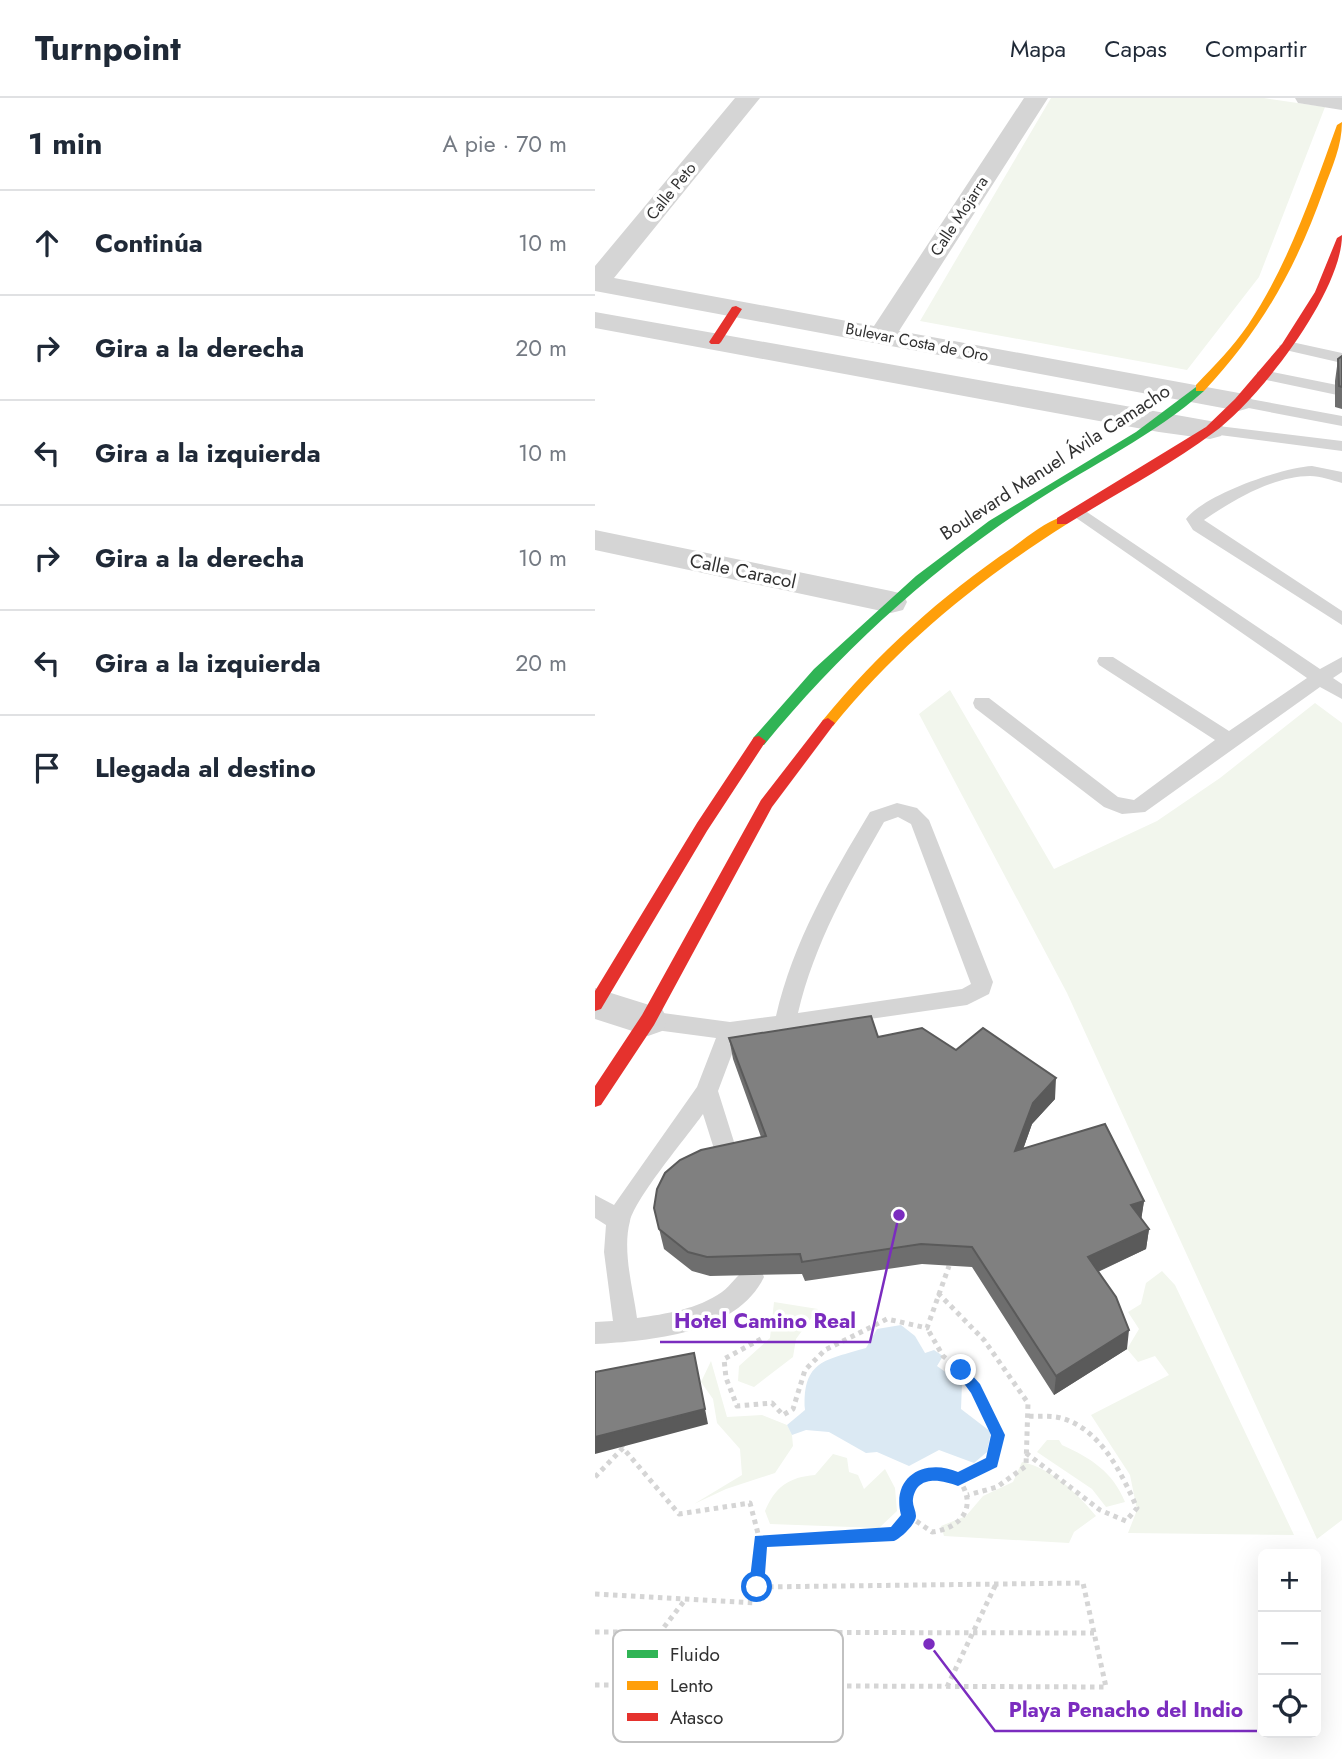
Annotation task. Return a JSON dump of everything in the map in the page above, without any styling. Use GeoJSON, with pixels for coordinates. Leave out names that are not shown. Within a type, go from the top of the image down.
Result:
{"type":"FeatureCollection","features":[{"type":"Feature","properties":{"kind":"main road","name":"Boulevard Manuel Ávila Camacho"},"geometry":{"type":"LineString","coordinates":[[596,1004],[718,800],[771,723],[826,664],[891,602],[974,538],[1035,496],[1159,423],[1195,394],[1246,339],[1280,286],[1342,125]]}},
{"type":"Feature","properties":{"kind":"main road"},"geometry":{"type":"LineString","coordinates":[[595,1100],[648,1020],[766,804],[849,696],[952,598],[1077,511],[1210,430],[1239,402],[1287,346],[1321,292],[1342,237]]}},
{"type":"Feature","properties":{"kind":"main road"},"geometry":{"type":"LineString","coordinates":[[715,342],[736,309]]}},
{"type":"Feature","properties":{"kind":"street","name":"Calle Peto"},"geometry":{"type":"LineString","coordinates":[[595,283],[748,98]]}},
{"type":"Feature","properties":{"kind":"street","name":"Calle Mojarra"},"geometry":{"type":"LineString","coordinates":[[882,335],[1036,98]]}},
{"type":"Feature","properties":{"kind":"street"},"geometry":{"type":"LineString","coordinates":[[1307,98],[1342,103]]}},
{"type":"Feature","properties":{"kind":"street","name":"Bulevar Costa de Oro"},"geometry":{"type":"LineString","coordinates":[[595,283],[1239,402]]}},
{"type":"Feature","properties":{"kind":"street","name":"Bulevar Costa de Oro"},"geometry":{"type":"LineString","coordinates":[[595,320],[1210,430]]}},
{"type":"Feature","properties":{"kind":"street","name":"Calle Caracol"},"geometry":{"type":"LineString","coordinates":[[595,540],[891,602]]}},
{"type":"Feature","properties":{"kind":"street"},"geometry":{"type":"LineString","coordinates":[[596,1004],[648,1020]]}},
{"type":"Feature","properties":{"kind":"lane"},"geometry":{"type":"LineString","coordinates":[[1287,346],[1342,358]]}},
{"type":"Feature","properties":{"kind":"lane"},"geometry":{"type":"LineString","coordinates":[[1263,375],[1342,391]]}},
{"type":"Feature","properties":{"kind":"lane"},"geometry":{"type":"LineString","coordinates":[[1239,402],[1342,421]]}},
{"type":"Feature","properties":{"kind":"lane"},"geometry":{"type":"LineString","coordinates":[[1210,430],[1342,446]]}},
{"type":"Feature","properties":{"kind":"lane"},"geometry":{"type":"LineString","coordinates":[[1342,478],[1308,470],[1287,473],[1249,488],[1195,519],[1199,526],[1342,619]]}},
{"type":"Feature","properties":{"kind":"lane"},"geometry":{"type":"LineString","coordinates":[[1077,511],[1342,693]]}},
{"type":"Feature","properties":{"kind":"lane"},"geometry":{"type":"LineString","coordinates":[[1106,662],[1229,740]]}},
{"type":"Feature","properties":{"kind":"lane"},"geometry":{"type":"LineString","coordinates":[[982,703],[1111,803],[1122,807],[1138,807],[1229,740],[1342,663]]}},
{"type":"Feature","properties":{"kind":"lane"},"geometry":{"type":"LineString","coordinates":[[648,1020],[730,1031],[967,997],[981,988],[982,982],[946,885],[919,820],[910,813],[897,810],[877,817],[836,888],[802,959],[791,991],[785,1022]]}},
{"type":"Feature","properties":{"kind":"lane"},"geometry":{"type":"LineString","coordinates":[[627,1332],[616,1252],[618,1220],[633,1193],[707,1091],[730,1031]]}},
{"type":"Feature","properties":{"kind":"lane"},"geometry":{"type":"LineString","coordinates":[[707,1091],[729,1164]]}},
{"type":"Feature","properties":{"kind":"lane"},"geometry":{"type":"LineString","coordinates":[[595,1205],[618,1220]]}},
{"type":"Feature","properties":{"kind":"lane"},"geometry":{"type":"LineString","coordinates":[[595,1333],[627,1332],[712,1310],[729,1301],[752,1277]]}},
{"type":"Feature","properties":{"kind":"path"},"geometry":{"type":"LineString","coordinates":[[949,1266],[927,1328],[943,1356],[961,1370],[976,1389],[998,1435],[992,1462],[958,1479]]}},
{"type":"Feature","properties":{"kind":"path"},"geometry":{"type":"LineString","coordinates":[[938,1293],[984,1340],[1028,1403],[1026,1466],[997,1487],[968,1496]]}},
{"type":"Feature","properties":{"kind":"path"},"geometry":{"type":"LineString","coordinates":[[761,1339],[724,1359],[726,1378],[737,1406],[772,1403],[783,1415],[793,1409],[803,1369],[824,1350],[860,1335],[887,1319],[927,1328]]}},
{"type":"Feature","properties":{"kind":"path"},"geometry":{"type":"LineString","coordinates":[[1026,1453],[1100,1510],[1126,1521],[1137,1508],[1124,1477],[1100,1441],[1065,1419],[1028,1416]]}},
{"type":"Feature","properties":{"kind":"path"},"geometry":{"type":"LineString","coordinates":[[595,1477],[623,1448],[679,1514],[750,1503],[760,1541],[755,1603],[595,1594]]}},
{"type":"Feature","properties":{"kind":"path"},"geometry":{"type":"LineString","coordinates":[[941,1472],[958,1479],[968,1496],[968,1511],[952,1529],[932,1532],[909,1516],[905,1502],[910,1486],[922,1475],[941,1472]]}},
{"type":"Feature","properties":{"kind":"path"},"geometry":{"type":"LineString","coordinates":[[760,1541],[894,1534],[909,1516]]}},
{"type":"Feature","properties":{"kind":"path"},"geometry":{"type":"LineString","coordinates":[[757,1587],[1083,1583],[1106,1687],[843,1686]]}},
{"type":"Feature","properties":{"kind":"path"},"geometry":{"type":"LineString","coordinates":[[947,1687],[996,1584]]}},
{"type":"Feature","properties":{"kind":"path"},"geometry":{"type":"LineString","coordinates":[[662,1630],[686,1599]]}},
{"type":"Feature","properties":{"kind":"path"},"geometry":{"type":"LineString","coordinates":[[595,1632],[613,1632]]}},
{"type":"Feature","properties":{"kind":"path"},"geometry":{"type":"LineString","coordinates":[[843,1633],[1094,1633]]}},
{"type":"Feature","properties":{"kind":"path"},"geometry":{"type":"LineString","coordinates":[[595,1685],[613,1685]]}},
{"type":"Feature","properties":{"kind":"shaded area"},"geometry":{"type":"Polygon","coordinates":[[[1051,98],[1264,98],[1325,107],[1259,277],[1187,370],[920,321],[1051,98]]]}},
{"type":"Feature","properties":{"kind":"shaded area"},"geometry":{"type":"Polygon","coordinates":[[[950,690],[1054,869],[1157,821],[1220,778],[1315,703],[1342,723],[1342,1520],[1317,1539],[1067,993],[919,714],[950,690]]]}},
{"type":"Feature","properties":{"kind":"shaded area"},"geometry":{"type":"Polygon","coordinates":[[[1162,1271],[1175,1285],[1294,1535],[1128,1533],[1137,1510],[1130,1475],[1091,1415],[1169,1375],[1155,1356],[1138,1362],[1127,1349],[1139,1329],[1128,1312],[1141,1304],[1146,1283],[1162,1271]]]}},
{"type":"Feature","properties":{"kind":"shaded area"},"geometry":{"type":"Polygon","coordinates":[[[774,1302],[818,1309],[796,1339],[793,1357],[754,1387],[738,1381],[739,1366],[770,1338],[774,1302]]]}},
{"type":"Feature","properties":{"kind":"shaded area"},"geometry":{"type":"Polygon","coordinates":[[[901,1325],[915,1336],[925,1353],[934,1350],[943,1356],[937,1366],[962,1384],[961,1409],[991,1432],[987,1452],[974,1463],[939,1450],[909,1466],[877,1452],[866,1453],[829,1432],[806,1430],[792,1435],[787,1425],[805,1410],[805,1393],[812,1372],[828,1360],[866,1348],[877,1329],[901,1325]]]}},
{"type":"Feature","properties":{"kind":"shaded area"},"geometry":{"type":"Polygon","coordinates":[[[711,1361],[727,1417],[762,1415],[787,1425],[793,1446],[775,1473],[726,1489],[694,1504],[742,1475],[740,1449],[717,1423],[713,1399],[701,1382],[711,1361]]]}},
{"type":"Feature","properties":{"kind":"shaded area"},"geometry":{"type":"Polygon","coordinates":[[[1047,1440],[1059,1440],[1062,1445],[1100,1467],[1114,1482],[1125,1502],[1106,1507],[1092,1489],[1037,1452],[1047,1440]]]}},
{"type":"Feature","properties":{"kind":"shaded area"},"geometry":{"type":"Polygon","coordinates":[[[833,1454],[847,1458],[849,1472],[858,1475],[864,1489],[885,1469],[895,1488],[897,1511],[879,1528],[770,1524],[765,1511],[778,1490],[790,1481],[815,1475],[833,1454]]]}},
{"type":"Feature","properties":{"kind":"shaded area"},"geometry":{"type":"Polygon","coordinates":[[[1022,1462],[1054,1476],[1096,1516],[1074,1532],[1069,1543],[944,1536],[941,1526],[966,1516],[983,1496],[1013,1482],[1022,1462]]]}},
{"type":"Feature","properties":{"kind":"building"},"geometry":{"type":"Polygon","coordinates":[[[1342,356],[1342,387],[1339,386],[1338,359],[1342,356]]]}},
{"type":"Feature","properties":{"kind":"building"},"geometry":{"type":"Polygon","coordinates":[[[871,1016],[878,1037],[922,1028],[956,1050],[983,1028],[1056,1078],[1033,1103],[1015,1151],[1105,1124],[1144,1201],[1131,1205],[1149,1229],[1088,1257],[1116,1297],[1129,1330],[1056,1376],[972,1247],[921,1244],[802,1262],[800,1254],[707,1257],[688,1252],[659,1229],[654,1208],[657,1189],[665,1173],[680,1160],[701,1150],[766,1136],[729,1038],[871,1016]]]}},
{"type":"Feature","properties":{"kind":"building"},"geometry":{"type":"Polygon","coordinates":[[[694,1353],[705,1409],[595,1437],[595,1372],[694,1353]]]}},
{"type":"Feature","properties":{"kind":"traffic: fast"},"geometry":{"type":"LineString","coordinates":[[759,741],[819,672],[885,608],[920,579],[994,523],[1119,448],[1161,420],[1200,388]]}},
{"type":"Feature","properties":{"kind":"traffic: slow"},"geometry":{"type":"LineString","coordinates":[[1200,388],[1228,358],[1271,297],[1302,232],[1342,125]]}},
{"type":"Feature","properties":{"kind":"traffic: slow"},"geometry":{"type":"LineString","coordinates":[[828,723],[878,666],[936,612],[999,563],[1062,521]]}},
{"type":"Feature","properties":{"kind":"traffic: jam"},"geometry":{"type":"LineString","coordinates":[[1062,521],[1210,430],[1239,402],[1287,346],[1321,292],[1342,238]]}},
{"type":"Feature","properties":{"kind":"traffic: jam"},"geometry":{"type":"LineString","coordinates":[[715,342],[736,309]]}},
{"type":"Feature","properties":{"kind":"traffic: jam"},"geometry":{"type":"LineString","coordinates":[[595,1100],[648,1020],[766,804],[828,723]]}},
{"type":"Feature","properties":{"kind":"traffic: jam"},"geometry":{"type":"LineString","coordinates":[[595,1005],[702,827],[759,741]]}},
{"type":"Feature","properties":{"kind":"place","name":"Hotel Camino Real"},"geometry":{"type":"Point","coordinates":[899,1215]}},
{"type":"Feature","properties":{"kind":"place","name":"Playa Penacho del Indio"},"geometry":{"type":"Point","coordinates":[929,1644]}},
{"type":"Feature","properties":{"kind":"route"},"geometry":{"type":"LineString","coordinates":[[757,1587],[760,1541],[894,1534],[909,1516],[905,1502],[915,1480],[932,1472],[941,1472],[958,1479],[992,1462],[998,1435],[976,1389],[961,1370]]}}]}
